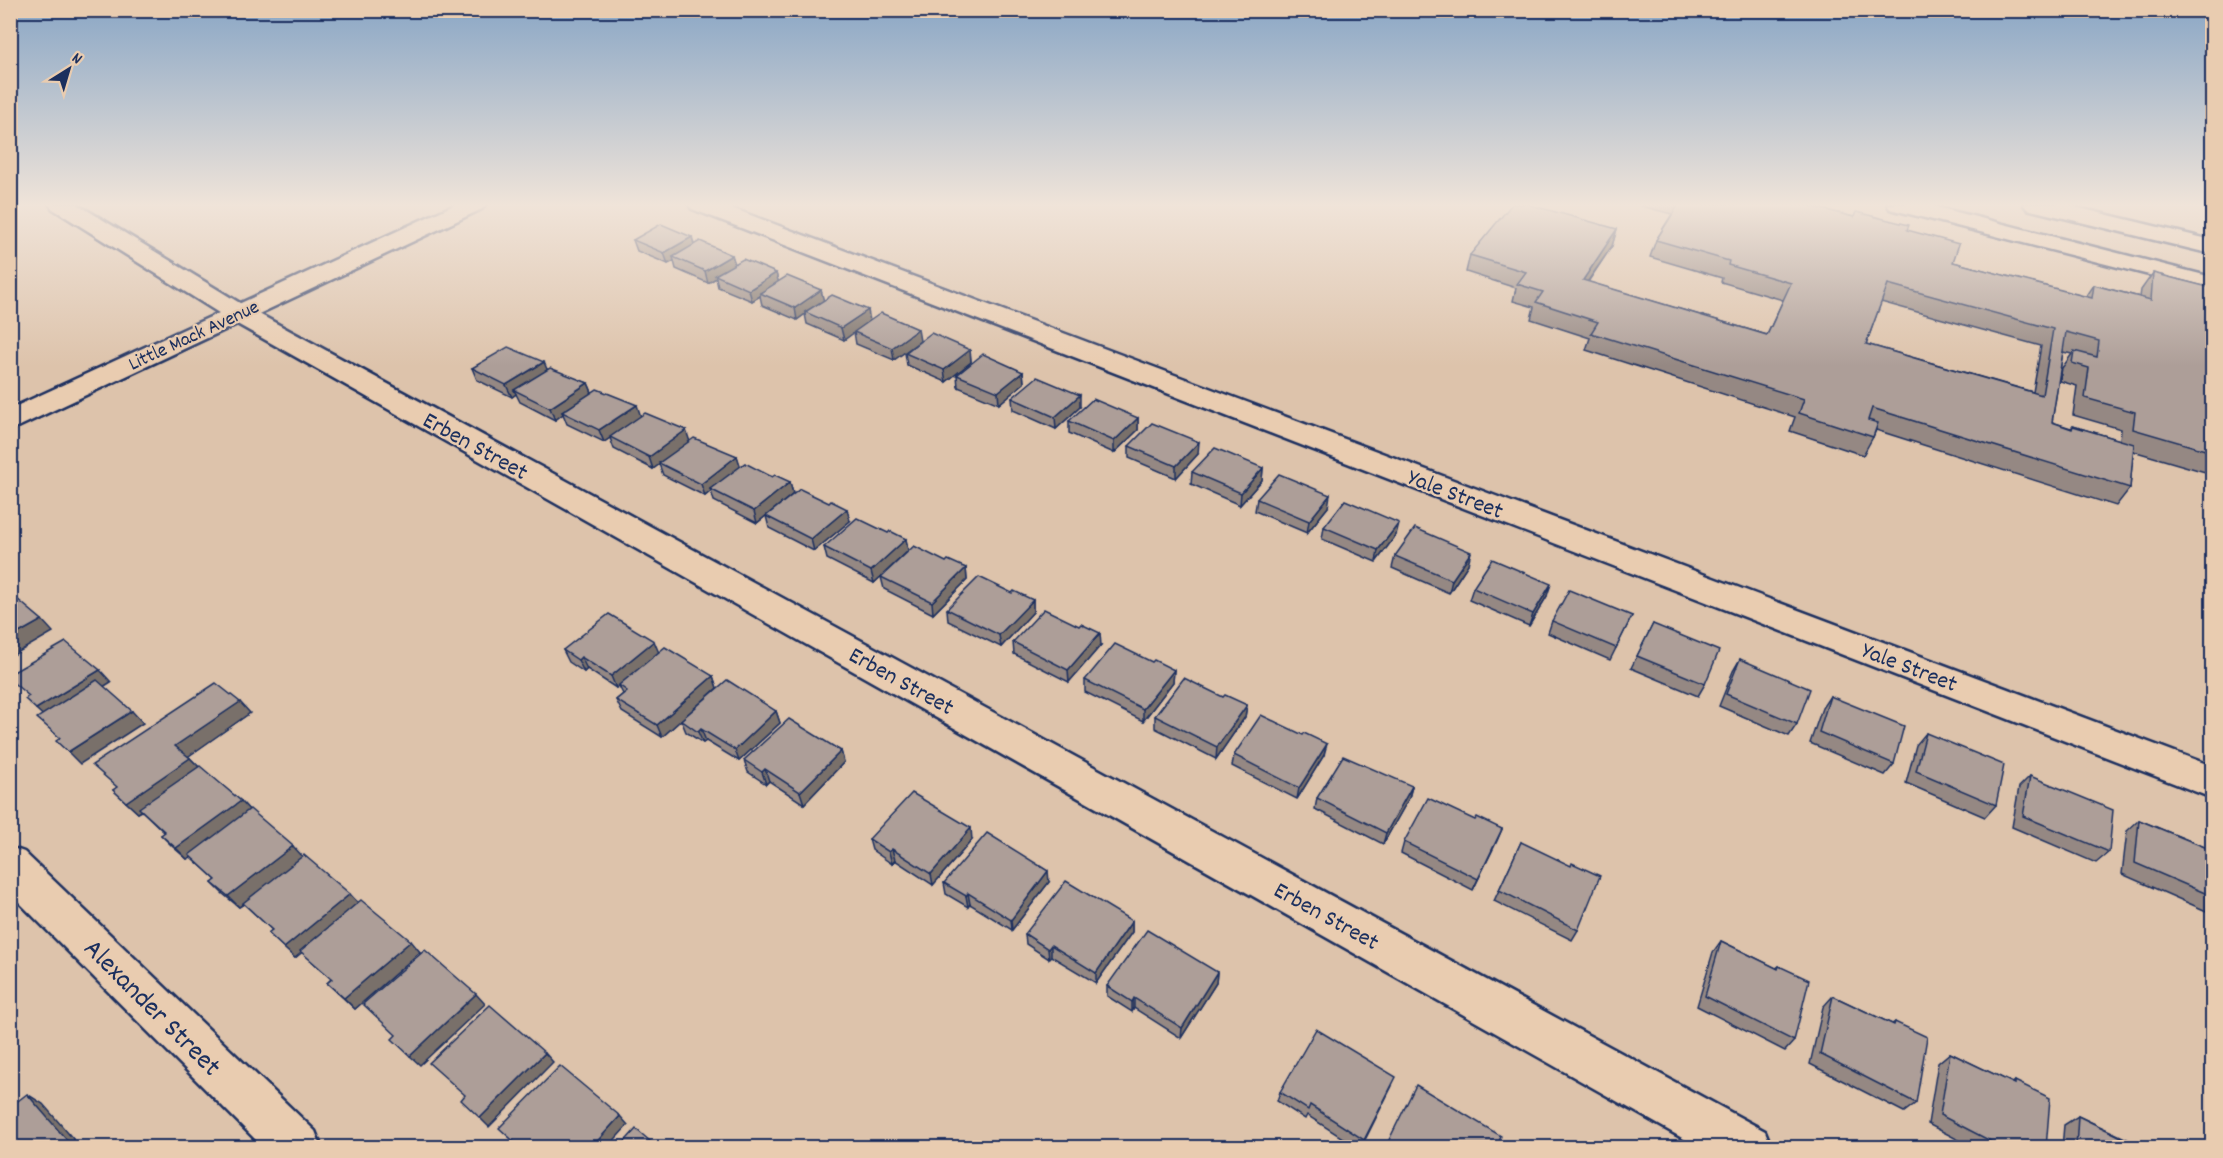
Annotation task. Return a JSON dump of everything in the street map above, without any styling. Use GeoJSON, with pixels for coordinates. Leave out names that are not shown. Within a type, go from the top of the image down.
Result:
{"type":"FeatureCollection","features":[{"type":"Feature","properties":{"kind":"street","name":"Erben Street"},"geometry":{"type":"LineString","coordinates":[[148,258],[239,314],[1748,1148]]}},
{"type":"Feature","properties":{"kind":"street","name":"Little Mack Avenue"},"geometry":{"type":"LineString","coordinates":[[10,420],[359,258]]}},
{"type":"Feature","properties":{"kind":"street","name":"Yale Street"},"geometry":{"type":"LineString","coordinates":[[841,258],[2212,782]]}},
{"type":"Feature","properties":{"kind":"street"},"geometry":{"type":"LineString","coordinates":[[2112,258],[2212,284]]}},
{"type":"Feature","properties":{"kind":"street","name":"Alexander Street"},"geometry":{"type":"LineString","coordinates":[[10,865],[298,1148]]}},
{"type":"Feature","properties":{"kind":"building"},"geometry":{"type":"Polygon","coordinates":[[[675,258],[727,258],[705,271],[675,258]]]}},
{"type":"Feature","properties":{"kind":"building"},"geometry":{"type":"Polygon","coordinates":[[[1480,258],[1598,258],[1583,280],[1767,335],[1791,283],[1728,265],[1729,261],[1719,258],[1954,258],[1953,262],[2092,298],[2094,285],[2151,300],[2153,273],[2212,288],[2212,452],[2133,429],[2135,412],[2085,398],[2089,368],[2072,363],[2074,351],[2097,357],[2099,341],[2066,332],[2052,422],[2134,444],[2130,488],[1872,408],[1868,420],[1878,423],[1873,437],[1799,413],[1804,399],[1591,333],[1598,322],[1536,302],[1543,292],[1517,284],[1526,272],[1480,258]],[[1888,284],[1866,344],[2042,395],[2053,329],[1888,284]]]}},
{"type":"Feature","properties":{"kind":"building"},"geometry":{"type":"Polygon","coordinates":[[[743,259],[776,273],[749,290],[715,275],[743,259]]]}},
{"type":"Feature","properties":{"kind":"building"},"geometry":{"type":"Polygon","coordinates":[[[787,276],[821,290],[795,308],[760,293],[787,276]]]}},
{"type":"Feature","properties":{"kind":"building"},"geometry":{"type":"Polygon","coordinates":[[[832,295],[868,310],[841,328],[805,312],[832,295]]]}},
{"type":"Feature","properties":{"kind":"building"},"geometry":{"type":"Polygon","coordinates":[[[881,313],[918,329],[892,348],[854,332],[881,313]]]}},
{"type":"Feature","properties":{"kind":"building"},"geometry":{"type":"Polygon","coordinates":[[[931,333],[970,350],[944,370],[905,353],[931,333]]]}},
{"type":"Feature","properties":{"kind":"building"},"geometry":{"type":"Polygon","coordinates":[[[508,347],[544,362],[506,385],[472,368],[508,347]]]}},
{"type":"Feature","properties":{"kind":"building"},"geometry":{"type":"Polygon","coordinates":[[[983,354],[1023,372],[998,392],[957,375],[983,354]]]}},
{"type":"Feature","properties":{"kind":"building"},"geometry":{"type":"Polygon","coordinates":[[[550,368],[588,383],[550,408],[514,390],[550,368]]]}},
{"type":"Feature","properties":{"kind":"building"},"geometry":{"type":"Polygon","coordinates":[[[1037,377],[1080,395],[1055,417],[1012,398],[1037,377]]]}},
{"type":"Feature","properties":{"kind":"building"},"geometry":{"type":"Polygon","coordinates":[[[597,389],[637,405],[599,430],[562,412],[597,389]]]}},
{"type":"Feature","properties":{"kind":"building"},"geometry":{"type":"Polygon","coordinates":[[[1093,399],[1138,418],[1114,441],[1069,421],[1093,399]]]}},
{"type":"Feature","properties":{"kind":"building"},"geometry":{"type":"Polygon","coordinates":[[[645,413],[686,430],[649,457],[610,437],[645,413]]]}},
{"type":"Feature","properties":{"kind":"building"},"geometry":{"type":"Polygon","coordinates":[[[1152,423],[1199,442],[1176,466],[1129,446],[1152,423]]]}},
{"type":"Feature","properties":{"kind":"building"},"geometry":{"type":"Polygon","coordinates":[[[694,438],[737,456],[701,484],[659,463],[694,438]]]}},
{"type":"Feature","properties":{"kind":"building"},"geometry":{"type":"Polygon","coordinates":[[[1215,448],[1263,468],[1241,493],[1192,472],[1215,448]]]}},
{"type":"Feature","properties":{"kind":"building"},"geometry":{"type":"Polygon","coordinates":[[[745,463],[772,477],[775,475],[790,482],[754,511],[710,489],[745,463]]]}},
{"type":"Feature","properties":{"kind":"building"},"geometry":{"type":"Polygon","coordinates":[[[1279,474],[1330,495],[1309,521],[1257,499],[1279,474]]]}},
{"type":"Feature","properties":{"kind":"building"},"geometry":{"type":"Polygon","coordinates":[[[800,489],[847,509],[811,539],[766,516],[800,489]]]}},
{"type":"Feature","properties":{"kind":"building"},"geometry":{"type":"Polygon","coordinates":[[[1345,500],[1399,523],[1378,550],[1324,527],[1345,500]]]}},
{"type":"Feature","properties":{"kind":"building"},"geometry":{"type":"Polygon","coordinates":[[[857,518],[906,539],[871,571],[824,547],[857,518]]]}},
{"type":"Feature","properties":{"kind":"building"},"geometry":{"type":"Polygon","coordinates":[[[1415,528],[1471,552],[1452,580],[1395,556],[1415,528]]]}},
{"type":"Feature","properties":{"kind":"building"},"geometry":{"type":"Polygon","coordinates":[[[914,546],[946,562],[948,560],[966,568],[932,602],[881,577],[914,546]]]}},
{"type":"Feature","properties":{"kind":"building"},"geometry":{"type":"Polygon","coordinates":[[[1492,559],[1551,584],[1533,614],[1473,588],[1492,559]]]}},
{"type":"Feature","properties":{"kind":"building"},"geometry":{"type":"Polygon","coordinates":[[[979,577],[1033,600],[999,635],[947,609],[979,577]]]}},
{"type":"Feature","properties":{"kind":"building"},"geometry":{"type":"Polygon","coordinates":[[[1569,590],[1632,616],[1616,648],[1552,621],[1569,590]]]}},
{"type":"Feature","properties":{"kind":"building"},"geometry":{"type":"Polygon","coordinates":[[[10,593],[42,620],[10,638],[10,593]]]}},
{"type":"Feature","properties":{"kind":"building"},"geometry":{"type":"Polygon","coordinates":[[[1044,609],[1079,626],[1081,624],[1100,633],[1068,670],[1013,642],[1044,609]]]}},
{"type":"Feature","properties":{"kind":"building"},"geometry":{"type":"Polygon","coordinates":[[[609,614],[654,641],[611,676],[581,657],[578,660],[563,650],[609,614]]]}},
{"type":"Feature","properties":{"kind":"building"},"geometry":{"type":"Polygon","coordinates":[[[1653,624],[1719,651],[1705,684],[1637,656],[1653,624]]]}},
{"type":"Feature","properties":{"kind":"building"},"geometry":{"type":"Polygon","coordinates":[[[66,642],[100,670],[36,709],[25,699],[29,696],[10,680],[10,674],[66,642]]]}},
{"type":"Feature","properties":{"kind":"building"},"geometry":{"type":"Polygon","coordinates":[[[1115,644],[1174,670],[1143,709],[1085,680],[1115,644]]]}},
{"type":"Feature","properties":{"kind":"building"},"geometry":{"type":"Polygon","coordinates":[[[665,647],[713,676],[657,725],[616,700],[627,691],[619,685],[665,647]]]}},
{"type":"Feature","properties":{"kind":"building"},"geometry":{"type":"Polygon","coordinates":[[[1740,659],[1810,689],[1797,724],[1726,694],[1740,659]]]}},
{"type":"Feature","properties":{"kind":"building"},"geometry":{"type":"Polygon","coordinates":[[[1184,678],[1223,697],[1225,695],[1247,705],[1217,747],[1155,716],[1184,678]]]}},
{"type":"Feature","properties":{"kind":"building"},"geometry":{"type":"Polygon","coordinates":[[[97,680],[132,711],[68,752],[56,741],[60,738],[37,718],[97,680]]]}},
{"type":"Feature","properties":{"kind":"building"},"geometry":{"type":"Polygon","coordinates":[[[727,680],[776,711],[735,750],[701,729],[698,732],[681,720],[727,680]]]}},
{"type":"Feature","properties":{"kind":"building"},"geometry":{"type":"Polygon","coordinates":[[[216,683],[240,702],[175,746],[190,758],[126,802],[113,790],[117,787],[92,765],[216,683]]]}},
{"type":"Feature","properties":{"kind":"building"},"geometry":{"type":"Polygon","coordinates":[[[1830,696],[1904,726],[1894,764],[1819,732],[1830,696]]]}},
{"type":"Feature","properties":{"kind":"building"},"geometry":{"type":"Polygon","coordinates":[[[1261,715],[1327,744],[1299,788],[1234,755],[1261,715]]]}},
{"type":"Feature","properties":{"kind":"building"},"geometry":{"type":"Polygon","coordinates":[[[789,719],[841,751],[800,792],[765,769],[762,772],[744,760],[789,719]]]}},
{"type":"Feature","properties":{"kind":"building"},"geometry":{"type":"Polygon","coordinates":[[[1926,733],[2004,765],[1996,805],[1916,771],[1926,733]]]}},
{"type":"Feature","properties":{"kind":"building"},"geometry":{"type":"Polygon","coordinates":[[[1343,756],[1412,786],[1386,833],[1317,798],[1343,756]]]}},
{"type":"Feature","properties":{"kind":"building"},"geometry":{"type":"Polygon","coordinates":[[[200,766],[241,801],[176,848],[161,835],[165,832],[139,808],[200,766]]]}},
{"type":"Feature","properties":{"kind":"building"},"geometry":{"type":"Polygon","coordinates":[[[2030,776],[2113,810],[2109,852],[2023,816],[2030,776]]]}},
{"type":"Feature","properties":{"kind":"building"},"geometry":{"type":"Polygon","coordinates":[[[912,793],[971,828],[931,874],[892,849],[889,852],[869,839],[912,793]]]}},
{"type":"Feature","properties":{"kind":"building"},"geometry":{"type":"Polygon","coordinates":[[[1428,798],[1475,820],[1477,817],[1502,829],[1478,879],[1404,842],[1428,798]]]}},
{"type":"Feature","properties":{"kind":"building"},"geometry":{"type":"Polygon","coordinates":[[[250,809],[293,846],[228,896],[212,883],[216,880],[189,855],[250,809]]]}},
{"type":"Feature","properties":{"kind":"building"},"geometry":{"type":"Polygon","coordinates":[[[2139,820],[2212,850],[2212,896],[2135,863],[2139,820]]]}},
{"type":"Feature","properties":{"kind":"building"},"geometry":{"type":"Polygon","coordinates":[[[987,833],[1048,871],[1011,920],[968,893],[966,896],[944,883],[987,833]]]}},
{"type":"Feature","properties":{"kind":"building"},"geometry":{"type":"Polygon","coordinates":[[[1521,842],[1571,866],[1572,863],[1600,876],[1578,930],[1499,890],[1521,842]]]}},
{"type":"Feature","properties":{"kind":"building"},"geometry":{"type":"Polygon","coordinates":[[[304,855],[350,894],[284,948],[268,933],[272,930],[243,903],[304,855]]]}},
{"type":"Feature","properties":{"kind":"building"},"geometry":{"type":"Polygon","coordinates":[[[1066,881],[1132,921],[1096,973],[1051,945],[1048,949],[1025,934],[1066,881]]]}},
{"type":"Feature","properties":{"kind":"building"},"geometry":{"type":"Polygon","coordinates":[[[361,900],[411,941],[344,998],[327,983],[332,979],[300,951],[361,900]]]}},
{"type":"Feature","properties":{"kind":"building"},"geometry":{"type":"Polygon","coordinates":[[[1147,930],[1217,972],[1182,1028],[1134,998],[1132,1002],[1107,986],[1147,930]]]}},
{"type":"Feature","properties":{"kind":"building"},"geometry":{"type":"Polygon","coordinates":[[[1721,941],[1778,969],[1779,966],[1809,980],[1794,1041],[1705,996],[1721,941]]]}},
{"type":"Feature","properties":{"kind":"building"},"geometry":{"type":"Polygon","coordinates":[[[425,950],[476,994],[410,1056],[392,1039],[396,1035],[363,1004],[425,950]]]}},
{"type":"Feature","properties":{"kind":"building"},"geometry":{"type":"Polygon","coordinates":[[[1833,996],[1894,1025],[1895,1022],[1927,1037],[1916,1103],[1820,1054],[1833,996]]]}},
{"type":"Feature","properties":{"kind":"building"},"geometry":{"type":"Polygon","coordinates":[[[490,1005],[545,1053],[480,1118],[461,1100],[465,1095],[429,1063],[490,1005]]]}},
{"type":"Feature","properties":{"kind":"building"},"geometry":{"type":"Polygon","coordinates":[[[1316,1029],[1396,1077],[1364,1140],[1310,1105],[1308,1110],[1280,1092],[1316,1029]]]}},
{"type":"Feature","properties":{"kind":"building"},"geometry":{"type":"Polygon","coordinates":[[[1950,1053],[2050,1098],[2046,1148],[2004,1148],[1940,1115],[1950,1053]]]}},
{"type":"Feature","properties":{"kind":"building"},"geometry":{"type":"Polygon","coordinates":[[[560,1066],[620,1116],[591,1148],[521,1148],[499,1128],[560,1066]]]}},
{"type":"Feature","properties":{"kind":"building"},"geometry":{"type":"Polygon","coordinates":[[[1416,1085],[1501,1136],[1497,1148],[1385,1148],[1416,1085]]]}},
{"type":"Feature","properties":{"kind":"building"},"geometry":{"type":"Polygon","coordinates":[[[27,1094],[72,1146],[71,1148],[10,1148],[10,1107],[27,1094]]]}},
{"type":"Feature","properties":{"kind":"building"},"geometry":{"type":"Polygon","coordinates":[[[2078,1116],[2144,1148],[2076,1148],[2078,1116]]]}},
{"type":"Feature","properties":{"kind":"building"},"geometry":{"type":"Polygon","coordinates":[[[636,1129],[658,1148],[619,1148],[636,1129]]]}}]}
